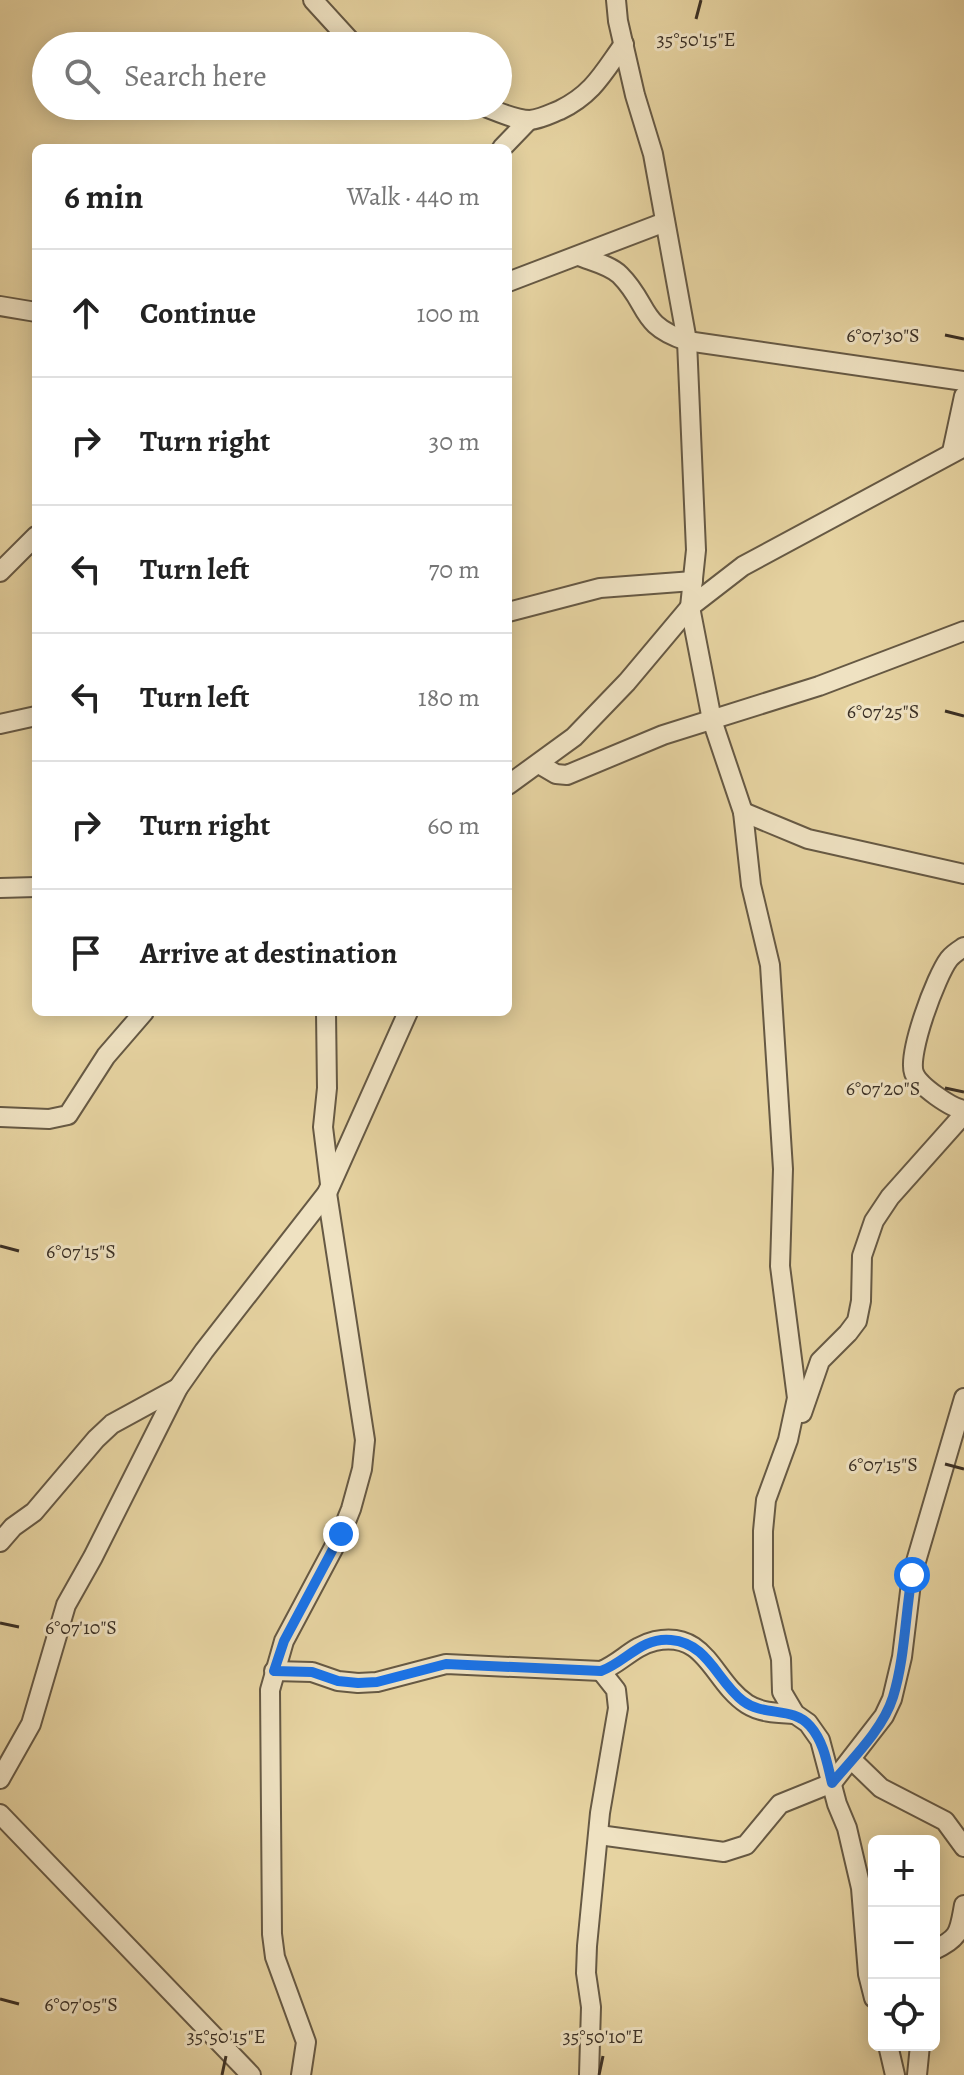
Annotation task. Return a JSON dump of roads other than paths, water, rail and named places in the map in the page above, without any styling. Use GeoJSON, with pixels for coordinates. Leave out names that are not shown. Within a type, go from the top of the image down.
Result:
{"type":"FeatureCollection","features":[{"type":"Feature","properties":{"kind":"street"},"geometry":{"type":"LineString","coordinates":[[313,0],[342,32]]}},
{"type":"Feature","properties":{"kind":"street"},"geometry":{"type":"LineString","coordinates":[[616,0],[624,44],[653,154],[687,341],[696,550],[690,607],[712,720],[743,812],[751,885],[770,965],[783,1169],[780,1266],[796,1388],[792,1424],[766,1500],[763,1587],[781,1659],[782,1692],[795,1714],[808,1723],[820,1740],[847,1828],[861,1888],[869,1979]]}},
{"type":"Feature","properties":{"kind":"street"},"geometry":{"type":"LineString","coordinates":[[512,115],[529,120],[544,117],[582,99],[624,44]]}},
{"type":"Feature","properties":{"kind":"street"},"geometry":{"type":"LineString","coordinates":[[506,144],[529,120]]}},
{"type":"Feature","properties":{"kind":"street"},"geometry":{"type":"LineString","coordinates":[[512,281],[665,222]]}},
{"type":"Feature","properties":{"kind":"street"},"geometry":{"type":"LineString","coordinates":[[579,256],[621,276],[652,323],[667,334],[687,341],[964,381]]}},
{"type":"Feature","properties":{"kind":"street"},"geometry":{"type":"LineString","coordinates":[[0,306],[32,311]]}},
{"type":"Feature","properties":{"kind":"street"},"geometry":{"type":"LineString","coordinates":[[512,782],[574,737],[627,682],[690,607],[743,566],[958,450],[964,396]]}},
{"type":"Feature","properties":{"kind":"street"},"geometry":{"type":"LineString","coordinates":[[0,572],[32,540]]}},
{"type":"Feature","properties":{"kind":"street"},"geometry":{"type":"LineString","coordinates":[[512,611],[600,588],[693,581]]}},
{"type":"Feature","properties":{"kind":"street"},"geometry":{"type":"LineString","coordinates":[[539,764],[556,774],[567,775],[663,735],[819,686],[964,631]]}},
{"type":"Feature","properties":{"kind":"street"},"geometry":{"type":"LineString","coordinates":[[0,724],[32,717]]}},
{"type":"Feature","properties":{"kind":"street"},"geometry":{"type":"LineString","coordinates":[[743,812],[808,839],[964,874]]}},
{"type":"Feature","properties":{"kind":"street"},"geometry":{"type":"LineString","coordinates":[[0,888],[32,887]]}},
{"type":"Feature","properties":{"kind":"street"},"geometry":{"type":"LineString","coordinates":[[792,1424],[801,1415],[820,1361],[857,1321],[861,1301],[862,1256],[877,1214],[964,1112],[938,1097],[918,1079],[913,1066],[933,988],[949,958],[964,947]]}},
{"type":"Feature","properties":{"kind":"street"},"geometry":{"type":"LineString","coordinates":[[0,1117],[49,1119],[68,1115],[106,1056],[141,1016]]}},
{"type":"Feature","properties":{"kind":"street"},"geometry":{"type":"LineString","coordinates":[[301,2075],[306,2042],[275,1957],[272,1934],[270,1690],[289,1630],[341,1534],[362,1469],[365,1440],[328,1189],[323,1127],[327,1088],[326,1016]]}},
{"type":"Feature","properties":{"kind":"street"},"geometry":{"type":"LineString","coordinates":[[0,1779],[31,1724],[66,1605],[178,1388],[328,1189],[406,1016]]}},
{"type":"Feature","properties":{"kind":"street"},"geometry":{"type":"LineString","coordinates":[[0,1542],[13,1527],[34,1512],[112,1424],[178,1388]]}},
{"type":"Feature","properties":{"kind":"street"},"geometry":{"type":"LineString","coordinates":[[599,1835],[735,1851],[753,1839],[780,1804],[832,1783],[852,1760],[884,1716],[892,1699],[902,1657],[912,1575],[964,1398]]}},
{"type":"Feature","properties":{"kind":"street"},"geometry":{"type":"LineString","coordinates":[[274,1671],[312,1672],[338,1681],[358,1683],[377,1682],[446,1664],[601,1671],[615,1665],[634,1648],[667,1639],[680,1641],[701,1651],[724,1683],[744,1702],[764,1711],[795,1714]]}},
{"type":"Feature","properties":{"kind":"street"},"geometry":{"type":"LineString","coordinates":[[589,2075],[591,2007],[586,1973],[600,1813],[618,1708],[616,1690],[601,1671]]}},
{"type":"Feature","properties":{"kind":"street"},"geometry":{"type":"LineString","coordinates":[[852,1760],[881,1788],[945,1821],[964,1847]]}},
{"type":"Feature","properties":{"kind":"street"},"geometry":{"type":"LineString","coordinates":[[0,1814],[251,2075]]}},
{"type":"Feature","properties":{"kind":"street"},"geometry":{"type":"LineString","coordinates":[[959,1947],[964,1905]]}},
{"type":"Feature","properties":{"kind":"street"},"geometry":{"type":"LineString","coordinates":[[889,2051],[895,2075]]}},
{"type":"Feature","properties":{"kind":"street"},"geometry":{"type":"LineString","coordinates":[[917,2075],[919,2051]]}}]}
